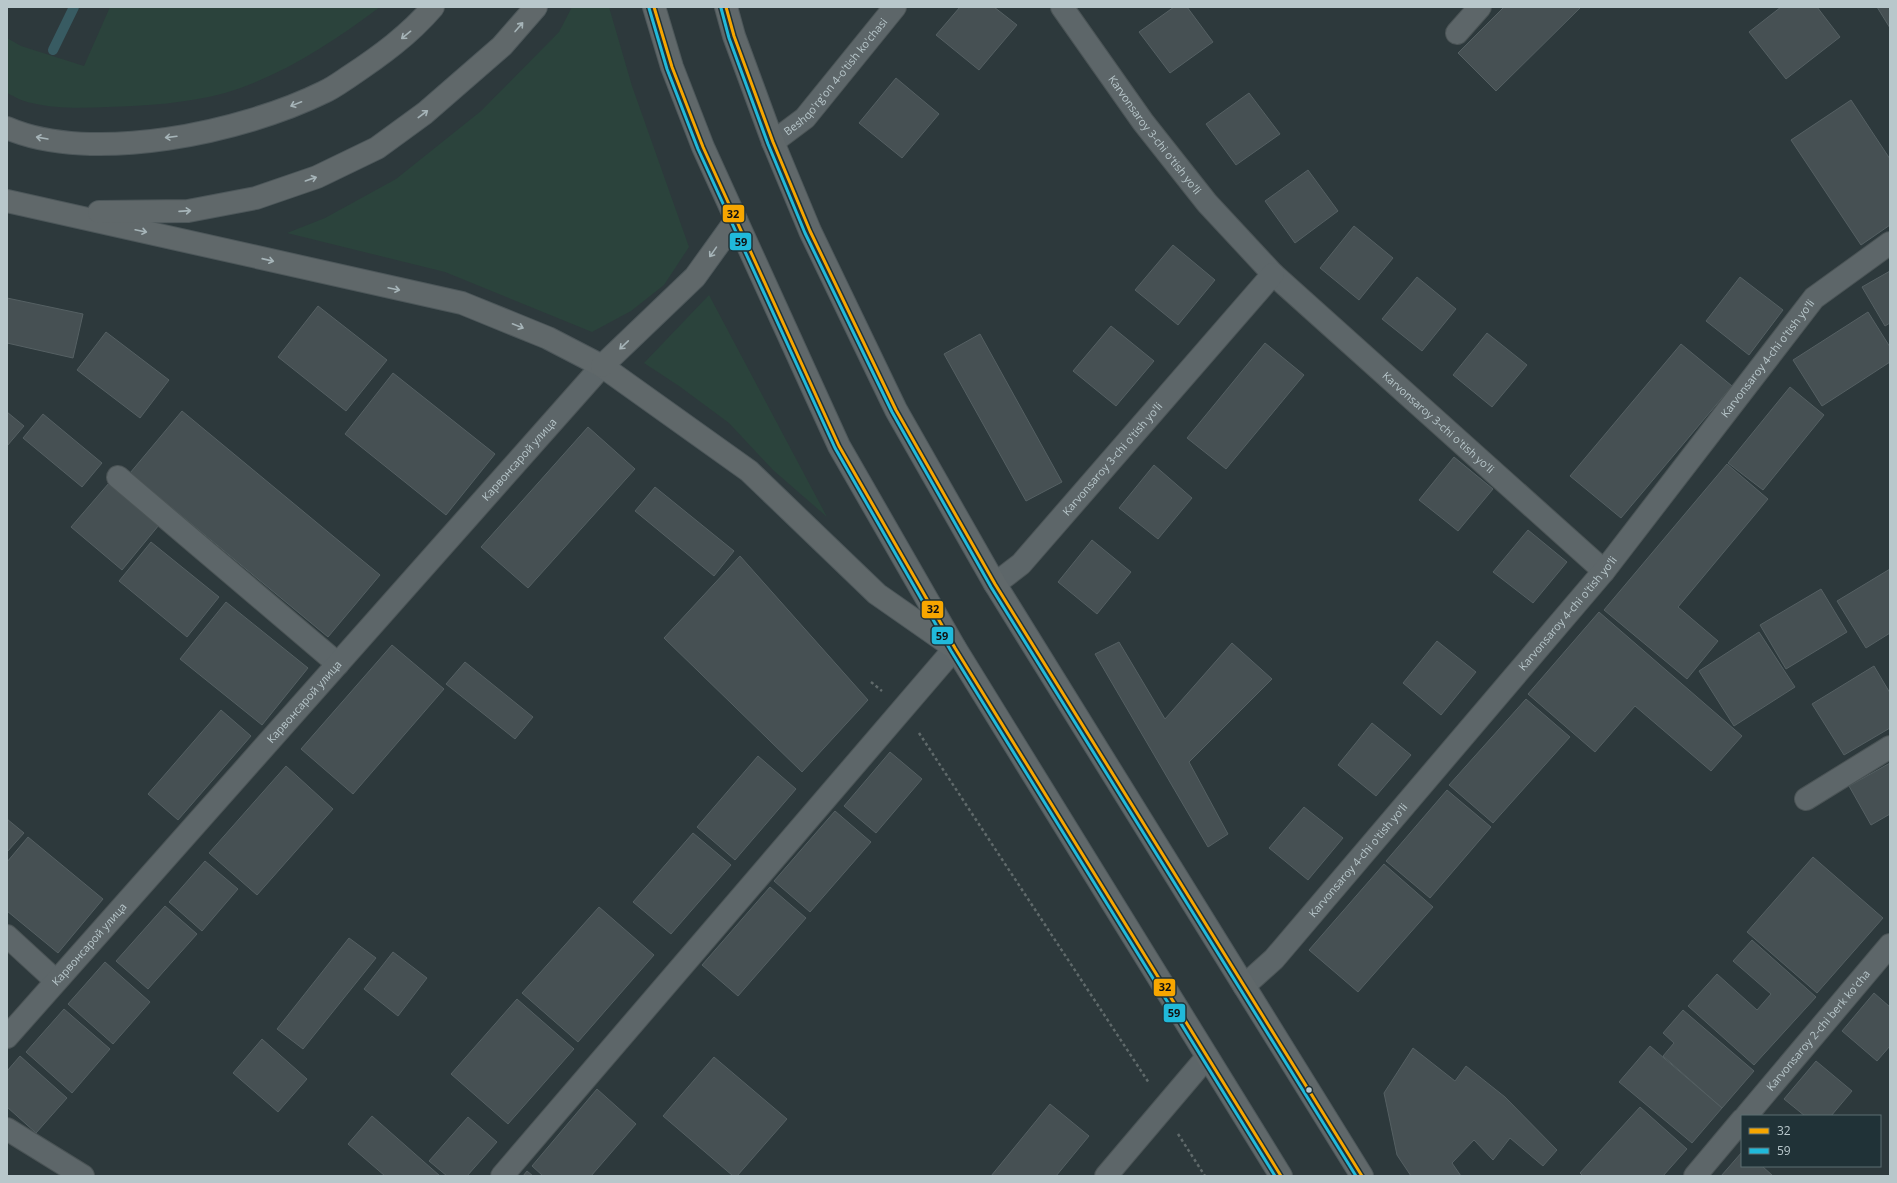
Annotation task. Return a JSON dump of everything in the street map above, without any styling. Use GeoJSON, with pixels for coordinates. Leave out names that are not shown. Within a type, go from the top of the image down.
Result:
{"type":"FeatureCollection","features":[{"type":"Feature","properties":{"kind":"highway"},"geometry":{"type":"LineString","coordinates":[[7,128],[22,135],[74,144],[128,143],[182,136],[234,125],[280,110],[325,92],[373,61],[417,25],[433,7]]}},
{"type":"Feature","properties":{"kind":"highway"},"geometry":{"type":"LineString","coordinates":[[7,201],[44,207],[111,213],[188,211],[256,198],[317,177],[377,148],[425,113],[502,46],[536,7]]}},
{"type":"Feature","properties":{"kind":"highway"},"geometry":{"type":"LineString","coordinates":[[654,7],[672,66],[703,147],[839,446],[955,648],[1281,1176]]}},
{"type":"Feature","properties":{"kind":"highway"},"geometry":{"type":"LineString","coordinates":[[726,7],[734,36],[773,142],[810,231],[896,410],[995,584],[1362,1176]]}},
{"type":"Feature","properties":{"kind":"highway"},"geometry":{"type":"LineString","coordinates":[[7,201],[462,303],[548,338],[602,366],[749,471],[877,594],[955,648]]}},
{"type":"Feature","properties":{"kind":"highway"},"geometry":{"type":"LineString","coordinates":[[602,366],[695,277],[736,220]]}},
{"type":"Feature","properties":{"kind":"street","name":"Beshqo'rg'on 4-o'tish ko'chasi"},"geometry":{"type":"LineString","coordinates":[[773,142],[805,118],[895,7]]}},
{"type":"Feature","properties":{"kind":"street","name":"Karvonsaroy 3-chi o'tish yo'li"},"geometry":{"type":"LineString","coordinates":[[1062,7],[1148,128],[1207,203],[1273,274],[1604,571]]}},
{"type":"Feature","properties":{"kind":"street"},"geometry":{"type":"LineString","coordinates":[[1457,33],[1480,7]]}},
{"type":"Feature","properties":{"kind":"street","name":"Karvonsaroy 4-chi o'tish yo'li"},"geometry":{"type":"LineString","coordinates":[[1244,986],[1274,959],[1604,571],[1814,298],[1890,243]]}},
{"type":"Feature","properties":{"kind":"street","name":"Karvonsaroy 3-chi o'tish yo'li"},"geometry":{"type":"LineString","coordinates":[[995,584],[1021,564],[1273,274]]}},
{"type":"Feature","properties":{"kind":"street","name":"Карвонсарой улица"},"geometry":{"type":"LineString","coordinates":[[7,1037],[602,366]]}},
{"type":"Feature","properties":{"kind":"street"},"geometry":{"type":"LineString","coordinates":[[118,477],[338,664]]}},
{"type":"Feature","properties":{"kind":"street"},"geometry":{"type":"LineString","coordinates":[[502,1176],[955,648]]}},
{"type":"Feature","properties":{"kind":"street"},"geometry":{"type":"LineString","coordinates":[[1806,799],[1890,748]]}},
{"type":"Feature","properties":{"kind":"street"},"geometry":{"type":"LineString","coordinates":[[7,936],[56,982]]}},
{"type":"Feature","properties":{"kind":"street","name":"Karvonsaroy 2-chi berk ko'cha"},"geometry":{"type":"LineString","coordinates":[[1747,1115],[1890,945]]}},
{"type":"Feature","properties":{"kind":"street"},"geometry":{"type":"LineString","coordinates":[[1106,1176],[1207,1057]]}},
{"type":"Feature","properties":{"kind":"street"},"geometry":{"type":"LineString","coordinates":[[1695,1176],[1741,1121]]}},
{"type":"Feature","properties":{"kind":"street"},"geometry":{"type":"LineString","coordinates":[[7,1129],[83,1176]]}},
{"type":"Feature","properties":{"kind":"path"},"geometry":{"type":"LineString","coordinates":[[871,682],[903,708],[1143,1072],[1162,1110],[1205,1176]]}},
{"type":"Feature","properties":{"kind":"green space"},"geometry":{"type":"Polygon","coordinates":[[[110,7],[380,7],[344,33],[287,68],[246,86],[225,93],[182,102],[152,105],[70,108],[41,105],[20,99],[7,93],[7,38],[21,46],[84,66],[110,7]]]}},
{"type":"Feature","properties":{"kind":"green space"},"geometry":{"type":"Polygon","coordinates":[[[572,7],[609,7],[632,86],[689,247],[664,285],[631,311],[592,332],[445,272],[287,233],[325,218],[396,179],[481,111],[559,32],[572,7]]]}},
{"type":"Feature","properties":{"kind":"green space"},"geometry":{"type":"Polygon","coordinates":[[[709,295],[827,517],[773,470],[729,423],[679,386],[644,363],[709,295]]]}},
{"type":"Feature","properties":{"kind":"building"},"geometry":{"type":"Polygon","coordinates":[[[960,7],[994,7],[1017,25],[979,70],[936,35],[960,7]]]}},
{"type":"Feature","properties":{"kind":"building"},"geometry":{"type":"Polygon","coordinates":[[[1174,7],[1187,7],[1213,42],[1170,73],[1139,32],[1174,7]]]}},
{"type":"Feature","properties":{"kind":"building"},"geometry":{"type":"Polygon","coordinates":[[[1504,7],[1581,7],[1496,91],[1458,53],[1504,7]]]}},
{"type":"Feature","properties":{"kind":"building"},"geometry":{"type":"Polygon","coordinates":[[[1781,7],[1817,7],[1840,37],[1786,79],[1749,32],[1781,7]]]}},
{"type":"Feature","properties":{"kind":"building"},"geometry":{"type":"Polygon","coordinates":[[[1877,7],[1890,7],[1890,28],[1877,7]]]}},
{"type":"Feature","properties":{"kind":"building"},"geometry":{"type":"Polygon","coordinates":[[[896,78],[939,114],[902,158],[859,123],[896,78]]]}},
{"type":"Feature","properties":{"kind":"building"},"geometry":{"type":"Polygon","coordinates":[[[1249,93],[1280,134],[1236,165],[1206,124],[1249,93]]]}},
{"type":"Feature","properties":{"kind":"building"},"geometry":{"type":"Polygon","coordinates":[[[1851,100],[1890,159],[1890,225],[1861,245],[1791,140],[1851,100]]]}},
{"type":"Feature","properties":{"kind":"building"},"geometry":{"type":"Polygon","coordinates":[[[1308,170],[1338,211],[1295,243],[1265,201],[1308,170]]]}},
{"type":"Feature","properties":{"kind":"building"},"geometry":{"type":"Polygon","coordinates":[[[1354,226],[1393,258],[1359,300],[1320,268],[1354,226]]]}},
{"type":"Feature","properties":{"kind":"building"},"geometry":{"type":"Polygon","coordinates":[[[1173,245],[1215,280],[1178,325],[1135,290],[1173,245]]]}},
{"type":"Feature","properties":{"kind":"building"},"geometry":{"type":"Polygon","coordinates":[[[1890,271],[1890,323],[1885,326],[1862,287],[1890,271]]]}},
{"type":"Feature","properties":{"kind":"building"},"geometry":{"type":"Polygon","coordinates":[[[1417,277],[1456,309],[1422,351],[1382,319],[1417,277]]]}},
{"type":"Feature","properties":{"kind":"building"},"geometry":{"type":"Polygon","coordinates":[[[1740,277],[1783,310],[1749,355],[1706,321],[1740,277]]]}},
{"type":"Feature","properties":{"kind":"building"},"geometry":{"type":"Polygon","coordinates":[[[7,298],[83,314],[73,358],[7,343],[7,298]]]}},
{"type":"Feature","properties":{"kind":"building"},"geometry":{"type":"Polygon","coordinates":[[[318,306],[387,360],[346,411],[278,357],[318,306]]]}},
{"type":"Feature","properties":{"kind":"building"},"geometry":{"type":"Polygon","coordinates":[[[1868,312],[1890,347],[1890,362],[1822,406],[1793,360],[1868,312]]]}},
{"type":"Feature","properties":{"kind":"building"},"geometry":{"type":"Polygon","coordinates":[[[1111,326],[1154,361],[1116,406],[1073,371],[1111,326]]]}},
{"type":"Feature","properties":{"kind":"building"},"geometry":{"type":"Polygon","coordinates":[[[106,332],[169,380],[140,418],[77,370],[106,332]]]}},
{"type":"Feature","properties":{"kind":"building"},"geometry":{"type":"Polygon","coordinates":[[[1487,333],[1527,365],[1492,407],[1453,375],[1487,333]]]}},
{"type":"Feature","properties":{"kind":"building"},"geometry":{"type":"Polygon","coordinates":[[[980,334],[1062,482],[1026,501],[944,354],[980,334]]]}},
{"type":"Feature","properties":{"kind":"building"},"geometry":{"type":"Polygon","coordinates":[[[1265,343],[1304,375],[1226,469],[1187,438],[1265,343]]]}},
{"type":"Feature","properties":{"kind":"building"},"geometry":{"type":"Polygon","coordinates":[[[1681,344],[1732,386],[1621,518],[1570,476],[1681,344]]]}},
{"type":"Feature","properties":{"kind":"building"},"geometry":{"type":"Polygon","coordinates":[[[393,373],[495,454],[446,515],[345,434],[393,373]]]}},
{"type":"Feature","properties":{"kind":"building"},"geometry":{"type":"Polygon","coordinates":[[[1790,387],[1824,415],[1763,490],[1728,463],[1790,387]]]}},
{"type":"Feature","properties":{"kind":"building"},"geometry":{"type":"Polygon","coordinates":[[[182,411],[380,575],[328,637],[130,473],[182,411]]]}},
{"type":"Feature","properties":{"kind":"building"},"geometry":{"type":"Polygon","coordinates":[[[7,412],[24,426],[7,446],[7,412]]]}},
{"type":"Feature","properties":{"kind":"building"},"geometry":{"type":"Polygon","coordinates":[[[43,414],[102,463],[82,487],[23,438],[43,414]]]}},
{"type":"Feature","properties":{"kind":"building"},"geometry":{"type":"Polygon","coordinates":[[[588,427],[635,469],[528,588],[481,547],[588,427]]]}},
{"type":"Feature","properties":{"kind":"building"},"geometry":{"type":"Polygon","coordinates":[[[1454,457],[1493,489],[1458,531],[1419,500],[1454,457]]]}},
{"type":"Feature","properties":{"kind":"building"},"geometry":{"type":"Polygon","coordinates":[[[1727,464],[1768,499],[1678,607],[1718,641],[1687,679],[1604,610],[1727,464]]]}},
{"type":"Feature","properties":{"kind":"building"},"geometry":{"type":"Polygon","coordinates":[[[1154,465],[1192,498],[1158,539],[1119,508],[1154,465]]]}},
{"type":"Feature","properties":{"kind":"building"},"geometry":{"type":"Polygon","coordinates":[[[109,483],[159,525],[122,570],[71,527],[109,483]]]}},
{"type":"Feature","properties":{"kind":"building"},"geometry":{"type":"Polygon","coordinates":[[[655,487],[734,551],[714,576],[635,511],[655,487]]]}},
{"type":"Feature","properties":{"kind":"building"},"geometry":{"type":"Polygon","coordinates":[[[1528,530],[1567,562],[1533,603],[1493,572],[1528,530]]]}},
{"type":"Feature","properties":{"kind":"building"},"geometry":{"type":"Polygon","coordinates":[[[1092,540],[1131,572],[1097,614],[1058,582],[1092,540]]]}},
{"type":"Feature","properties":{"kind":"building"},"geometry":{"type":"Polygon","coordinates":[[[151,542],[219,597],[187,637],[119,581],[151,542]]]}},
{"type":"Feature","properties":{"kind":"building"},"geometry":{"type":"Polygon","coordinates":[[[740,556],[868,700],[802,772],[664,638],[740,556]]]}},
{"type":"Feature","properties":{"kind":"building"},"geometry":{"type":"Polygon","coordinates":[[[1890,569],[1890,633],[1866,648],[1837,601],[1890,569]]]}},
{"type":"Feature","properties":{"kind":"building"},"geometry":{"type":"Polygon","coordinates":[[[1821,589],[1847,632],[1786,669],[1760,625],[1821,589]]]}},
{"type":"Feature","properties":{"kind":"building"},"geometry":{"type":"Polygon","coordinates":[[[226,602],[308,668],[262,725],[180,659],[226,602]]]}},
{"type":"Feature","properties":{"kind":"building"},"geometry":{"type":"Polygon","coordinates":[[[1599,612],[1742,736],[1711,771],[1635,706],[1595,752],[1528,694],[1599,612]]]}},
{"type":"Feature","properties":{"kind":"building"},"geometry":{"type":"Polygon","coordinates":[[[1759,632],[1795,687],[1734,726],[1699,671],[1759,632]]]}},
{"type":"Feature","properties":{"kind":"building"},"geometry":{"type":"Polygon","coordinates":[[[1437,641],[1476,672],[1441,715],[1403,683],[1437,641]]]}},
{"type":"Feature","properties":{"kind":"building"},"geometry":{"type":"Polygon","coordinates":[[[1119,642],[1165,719],[1232,643],[1272,679],[1189,762],[1228,834],[1208,847],[1095,654],[1119,642]]]}},
{"type":"Feature","properties":{"kind":"building"},"geometry":{"type":"Polygon","coordinates":[[[392,645],[444,689],[353,794],[301,749],[392,645]]]}},
{"type":"Feature","properties":{"kind":"building"},"geometry":{"type":"Polygon","coordinates":[[[465,662],[533,717],[515,739],[446,684],[465,662]]]}},
{"type":"Feature","properties":{"kind":"building"},"geometry":{"type":"Polygon","coordinates":[[[1874,666],[1890,693],[1890,728],[1844,755],[1812,704],[1874,666]]]}},
{"type":"Feature","properties":{"kind":"building"},"geometry":{"type":"Polygon","coordinates":[[[1526,699],[1570,737],[1493,823],[1449,785],[1526,699]]]}},
{"type":"Feature","properties":{"kind":"building"},"geometry":{"type":"Polygon","coordinates":[[[221,710],[251,736],[178,820],[148,794],[221,710]]]}},
{"type":"Feature","properties":{"kind":"building"},"geometry":{"type":"Polygon","coordinates":[[[1372,723],[1411,755],[1376,796],[1338,765],[1372,723]]]}},
{"type":"Feature","properties":{"kind":"building"},"geometry":{"type":"Polygon","coordinates":[[[890,752],[922,779],[876,833],[844,806],[890,752]]]}},
{"type":"Feature","properties":{"kind":"building"},"geometry":{"type":"Polygon","coordinates":[[[758,756],[796,789],[735,860],[697,827],[758,756]]]}},
{"type":"Feature","properties":{"kind":"building"},"geometry":{"type":"Polygon","coordinates":[[[1890,763],[1890,814],[1871,825],[1849,786],[1890,763]]]}},
{"type":"Feature","properties":{"kind":"building"},"geometry":{"type":"Polygon","coordinates":[[[286,766],[333,809],[257,895],[209,853],[286,766]]]}},
{"type":"Feature","properties":{"kind":"building"},"geometry":{"type":"Polygon","coordinates":[[[1447,790],[1491,827],[1430,898],[1386,861],[1447,790]]]}},
{"type":"Feature","properties":{"kind":"building"},"geometry":{"type":"Polygon","coordinates":[[[1304,807],[1343,838],[1308,880],[1269,848],[1304,807]]]}},
{"type":"Feature","properties":{"kind":"building"},"geometry":{"type":"Polygon","coordinates":[[[835,811],[871,842],[810,912],[774,881],[835,811]]]}},
{"type":"Feature","properties":{"kind":"building"},"geometry":{"type":"Polygon","coordinates":[[[7,819],[24,833],[7,852],[7,819]]]}},
{"type":"Feature","properties":{"kind":"building"},"geometry":{"type":"Polygon","coordinates":[[[693,833],[731,865],[671,934],[633,902],[693,833]]]}},
{"type":"Feature","properties":{"kind":"building"},"geometry":{"type":"Polygon","coordinates":[[[28,837],[103,899],[58,953],[7,911],[7,862],[28,837]]]}},
{"type":"Feature","properties":{"kind":"building"},"geometry":{"type":"Polygon","coordinates":[[[1813,857],[1883,918],[1817,993],[1747,932],[1813,857]]]}},
{"type":"Feature","properties":{"kind":"building"},"geometry":{"type":"Polygon","coordinates":[[[205,861],[238,889],[202,931],[169,902],[205,861]]]}},
{"type":"Feature","properties":{"kind":"building"},"geometry":{"type":"Polygon","coordinates":[[[1384,864],[1433,907],[1358,992],[1309,950],[1384,864]]]}},
{"type":"Feature","properties":{"kind":"building"},"geometry":{"type":"Polygon","coordinates":[[[770,887],[806,918],[738,996],[702,965],[770,887]]]}},
{"type":"Feature","properties":{"kind":"building"},"geometry":{"type":"Polygon","coordinates":[[[165,906],[197,934],[148,989],[116,961],[165,906]]]}},
{"type":"Feature","properties":{"kind":"building"},"geometry":{"type":"Polygon","coordinates":[[[599,907],[654,955],[578,1042],[522,993],[599,907]]]}},
{"type":"Feature","properties":{"kind":"building"},"geometry":{"type":"Polygon","coordinates":[[[349,938],[376,958],[303,1049],[277,1029],[349,938]]]}},
{"type":"Feature","properties":{"kind":"building"},"geometry":{"type":"Polygon","coordinates":[[[1752,940],[1816,997],[1754,1065],[1688,1006],[1717,974],[1757,1010],[1771,994],[1733,961],[1752,940]]]}},
{"type":"Feature","properties":{"kind":"building"},"geometry":{"type":"Polygon","coordinates":[[[393,952],[427,978],[398,1016],[364,989],[393,952]]]}},
{"type":"Feature","properties":{"kind":"building"},"geometry":{"type":"Polygon","coordinates":[[[105,962],[150,1002],[113,1044],[68,1004],[105,962]]]}},
{"type":"Feature","properties":{"kind":"building"},"geometry":{"type":"Polygon","coordinates":[[[1874,993],[1890,1007],[1890,1046],[1877,1061],[1842,1031],[1874,993]]]}},
{"type":"Feature","properties":{"kind":"building"},"geometry":{"type":"Polygon","coordinates":[[[517,999],[574,1049],[508,1124],[451,1074],[517,999]]]}},
{"type":"Feature","properties":{"kind":"building"},"geometry":{"type":"Polygon","coordinates":[[[64,1009],[110,1049],[72,1093],[26,1052],[64,1009]]]}},
{"type":"Feature","properties":{"kind":"building"},"geometry":{"type":"Polygon","coordinates":[[[1683,1010],[1754,1071],[1722,1108],[1663,1056],[1674,1043],[1663,1033],[1683,1010]]]}},
{"type":"Feature","properties":{"kind":"building"},"geometry":{"type":"Polygon","coordinates":[[[262,1039],[307,1079],[278,1112],[233,1073],[262,1039]]]}},
{"type":"Feature","properties":{"kind":"building"},"geometry":{"type":"Polygon","coordinates":[[[1650,1046],[1722,1108],[1692,1143],[1619,1082],[1650,1046]]]}},
{"type":"Feature","properties":{"kind":"building"},"geometry":{"type":"Polygon","coordinates":[[[1413,1048],[1455,1081],[1466,1066],[1505,1097],[1557,1150],[1543,1166],[1510,1138],[1493,1160],[1474,1140],[1452,1163],[1461,1176],[1411,1176],[1397,1155],[1384,1093],[1413,1048]]]}},
{"type":"Feature","properties":{"kind":"building"},"geometry":{"type":"Polygon","coordinates":[[[20,1056],[67,1098],[36,1133],[7,1107],[7,1071],[20,1056]]]}},
{"type":"Feature","properties":{"kind":"building"},"geometry":{"type":"Polygon","coordinates":[[[714,1057],[787,1119],[737,1176],[733,1176],[663,1116],[714,1057]]]}},
{"type":"Feature","properties":{"kind":"building"},"geometry":{"type":"Polygon","coordinates":[[[1816,1061],[1852,1091],[1832,1115],[1804,1115],[1784,1099],[1816,1061]]]}},
{"type":"Feature","properties":{"kind":"building"},"geometry":{"type":"Polygon","coordinates":[[[597,1089],[636,1124],[591,1176],[543,1176],[532,1166],[597,1089]]]}},
{"type":"Feature","properties":{"kind":"building"},"geometry":{"type":"Polygon","coordinates":[[[1050,1104],[1089,1136],[1056,1176],[991,1176],[1050,1104]]]}},
{"type":"Feature","properties":{"kind":"building"},"geometry":{"type":"Polygon","coordinates":[[[1640,1107],[1687,1149],[1663,1176],[1583,1176],[1580,1173],[1640,1107]]]}},
{"type":"Feature","properties":{"kind":"building"},"geometry":{"type":"Polygon","coordinates":[[[372,1116],[440,1176],[385,1176],[348,1144],[372,1116]]]}},
{"type":"Feature","properties":{"kind":"building"},"geometry":{"type":"Polygon","coordinates":[[[468,1117],[497,1142],[467,1176],[447,1176],[429,1161],[468,1117]]]}},
{"type":"Feature","properties":{"kind":"building"},"geometry":{"type":"Polygon","coordinates":[[[1741,1153],[1741,1167],[1763,1167],[1773,1176],[1721,1176],[1741,1153]]]}},
{"type":"Feature","properties":{"kind":"building"},"geometry":{"type":"Polygon","coordinates":[[[527,1171],[533,1176],[523,1176],[527,1171]]]}},
{"type":"Feature","properties":{"kind":"waterway"},"geometry":{"type":"LineString","coordinates":[[53,50],[74,7]]}},
{"type":"Feature","properties":{"kind":"transit line","name":"32"},"geometry":{"type":"LineString","coordinates":[[654,7],[672,67],[703,147],[839,446],[955,648],[1281,1176]]}},
{"type":"Feature","properties":{"kind":"transit line","name":"32"},"geometry":{"type":"LineString","coordinates":[[726,7],[734,36],[773,142],[810,231],[896,410],[995,584],[1362,1176]]}},
{"type":"Feature","properties":{"kind":"transit line","name":"59"},"geometry":{"type":"LineString","coordinates":[[649,8],[667,69],[698,149],[835,448],[951,651],[1275,1176]]}},
{"type":"Feature","properties":{"kind":"transit line","name":"59"},"geometry":{"type":"LineString","coordinates":[[721,8],[729,38],[768,144],[805,233],[892,412],[991,587],[1356,1176]]}}]}
